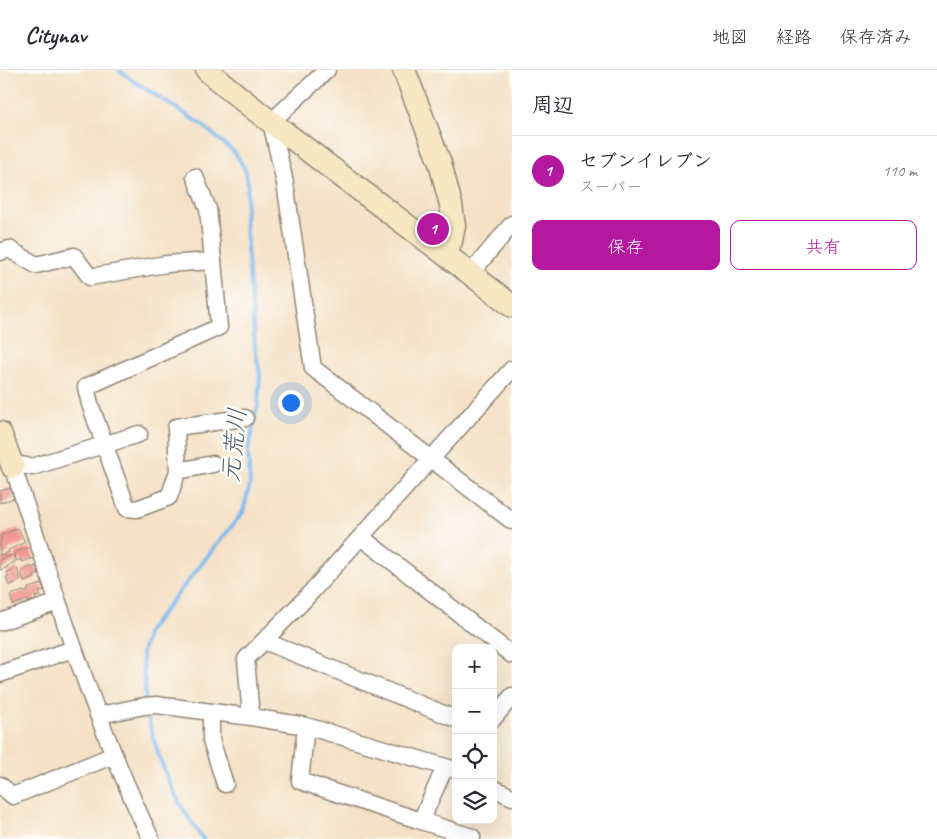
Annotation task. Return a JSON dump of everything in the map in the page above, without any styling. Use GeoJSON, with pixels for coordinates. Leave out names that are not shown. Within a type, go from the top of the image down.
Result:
{"type":"FeatureCollection","features":[{"type":"Feature","properties":{"kind":"street"},"geometry":{"type":"LineString","coordinates":[[207,70],[270,122],[445,253],[512,306]]}},
{"type":"Feature","properties":{"kind":"street"},"geometry":{"type":"LineString","coordinates":[[270,122],[327,70]]}},
{"type":"Feature","properties":{"kind":"street"},"geometry":{"type":"LineString","coordinates":[[404,70],[440,163],[451,205],[454,226],[445,253]]}},
{"type":"Feature","properties":{"kind":"street"},"geometry":{"type":"LineString","coordinates":[[270,122],[285,183],[313,368],[512,521]]}},
{"type":"Feature","properties":{"kind":"street"},"geometry":{"type":"LineString","coordinates":[[195,177],[208,209],[219,327],[86,387],[90,404],[127,508],[137,509],[169,497],[178,471],[176,428],[245,418]]}},
{"type":"Feature","properties":{"kind":"street"},"geometry":{"type":"LineString","coordinates":[[471,273],[512,224]]}},
{"type":"Feature","properties":{"kind":"street"},"geometry":{"type":"LineString","coordinates":[[0,252],[9,249],[36,265],[74,256],[90,277],[166,264],[213,261]]}},
{"type":"Feature","properties":{"kind":"street"},"geometry":{"type":"LineString","coordinates":[[251,717],[246,659],[303,601],[512,369]]}},
{"type":"Feature","properties":{"kind":"street"},"geometry":{"type":"LineString","coordinates":[[0,434],[13,467],[73,649],[131,797],[151,839]]}},
{"type":"Feature","properties":{"kind":"street"},"geometry":{"type":"LineString","coordinates":[[13,467],[21,465],[32,467],[139,434]]}},
{"type":"Feature","properties":{"kind":"street"},"geometry":{"type":"LineString","coordinates":[[178,471],[213,464]]}},
{"type":"Feature","properties":{"kind":"street"},"geometry":{"type":"LineString","coordinates":[[361,537],[512,655]]}},
{"type":"Feature","properties":{"kind":"street"},"geometry":{"type":"LineString","coordinates":[[0,622],[58,602]]}},
{"type":"Feature","properties":{"kind":"street"},"geometry":{"type":"LineString","coordinates":[[264,641],[452,717]]}},
{"type":"Feature","properties":{"kind":"street"},"geometry":{"type":"LineString","coordinates":[[0,674],[73,649]]}},
{"type":"Feature","properties":{"kind":"street"},"geometry":{"type":"LineString","coordinates":[[497,714],[512,696]]}},
{"type":"Feature","properties":{"kind":"street"},"geometry":{"type":"LineString","coordinates":[[100,715],[150,706],[251,717],[306,726],[452,768],[421,821]]}},
{"type":"Feature","properties":{"kind":"street"},"geometry":{"type":"LineString","coordinates":[[211,712],[211,740],[225,784]]}},
{"type":"Feature","properties":{"kind":"street"},"geometry":{"type":"LineString","coordinates":[[306,726],[300,781],[472,837],[471,839]]}},
{"type":"Feature","properties":{"kind":"street"},"geometry":{"type":"LineString","coordinates":[[0,785],[13,796],[114,754]]}},
{"type":"Feature","properties":{"kind":"street"},"geometry":{"type":"LineString","coordinates":[[497,790],[512,797]]}},
{"type":"Feature","properties":{"kind":"building"},"geometry":{"type":"Polygon","coordinates":[[[10,488],[14,498],[0,503],[0,491],[10,488]]]}},
{"type":"Feature","properties":{"kind":"building"},"geometry":{"type":"Polygon","coordinates":[[[18,528],[25,542],[0,556],[0,540],[2,540],[0,536],[18,528]]]}},
{"type":"Feature","properties":{"kind":"building"},"geometry":{"type":"Polygon","coordinates":[[[30,547],[34,558],[22,562],[21,559],[17,561],[14,553],[30,547]]]}},
{"type":"Feature","properties":{"kind":"building"},"geometry":{"type":"Polygon","coordinates":[[[13,555],[15,562],[0,570],[0,559],[13,555]]]}},
{"type":"Feature","properties":{"kind":"building"},"geometry":{"type":"Polygon","coordinates":[[[31,566],[32,568],[36,566],[39,574],[34,576],[35,578],[24,582],[21,572],[31,566]]]}},
{"type":"Feature","properties":{"kind":"building"},"geometry":{"type":"Polygon","coordinates":[[[17,568],[21,580],[9,586],[6,577],[9,577],[7,572],[17,568]]]}},
{"type":"Feature","properties":{"kind":"building"},"geometry":{"type":"Polygon","coordinates":[[[42,584],[44,590],[39,592],[41,596],[35,597],[36,600],[29,602],[28,600],[13,605],[10,595],[24,591],[25,593],[28,588],[42,584]]]}},
{"type":"Feature","properties":{"kind":"waterway","name":"元荒川"},"geometry":{"type":"LineString","coordinates":[[119,70],[201,124],[235,153],[245,169],[248,184],[245,220],[255,348],[260,374],[258,404],[248,450],[250,484],[243,512],[148,631],[142,653],[146,703]]}},
{"type":"Feature","properties":{"kind":"waterway","name":"元荒川"},"geometry":{"type":"LineString","coordinates":[[146,710],[166,775],[182,807],[203,839]]}},
{"type":"Feature","properties":{"kind":"place","name":"セブンイレブン"},"geometry":{"type":"Point","coordinates":[433,229]}}]}
